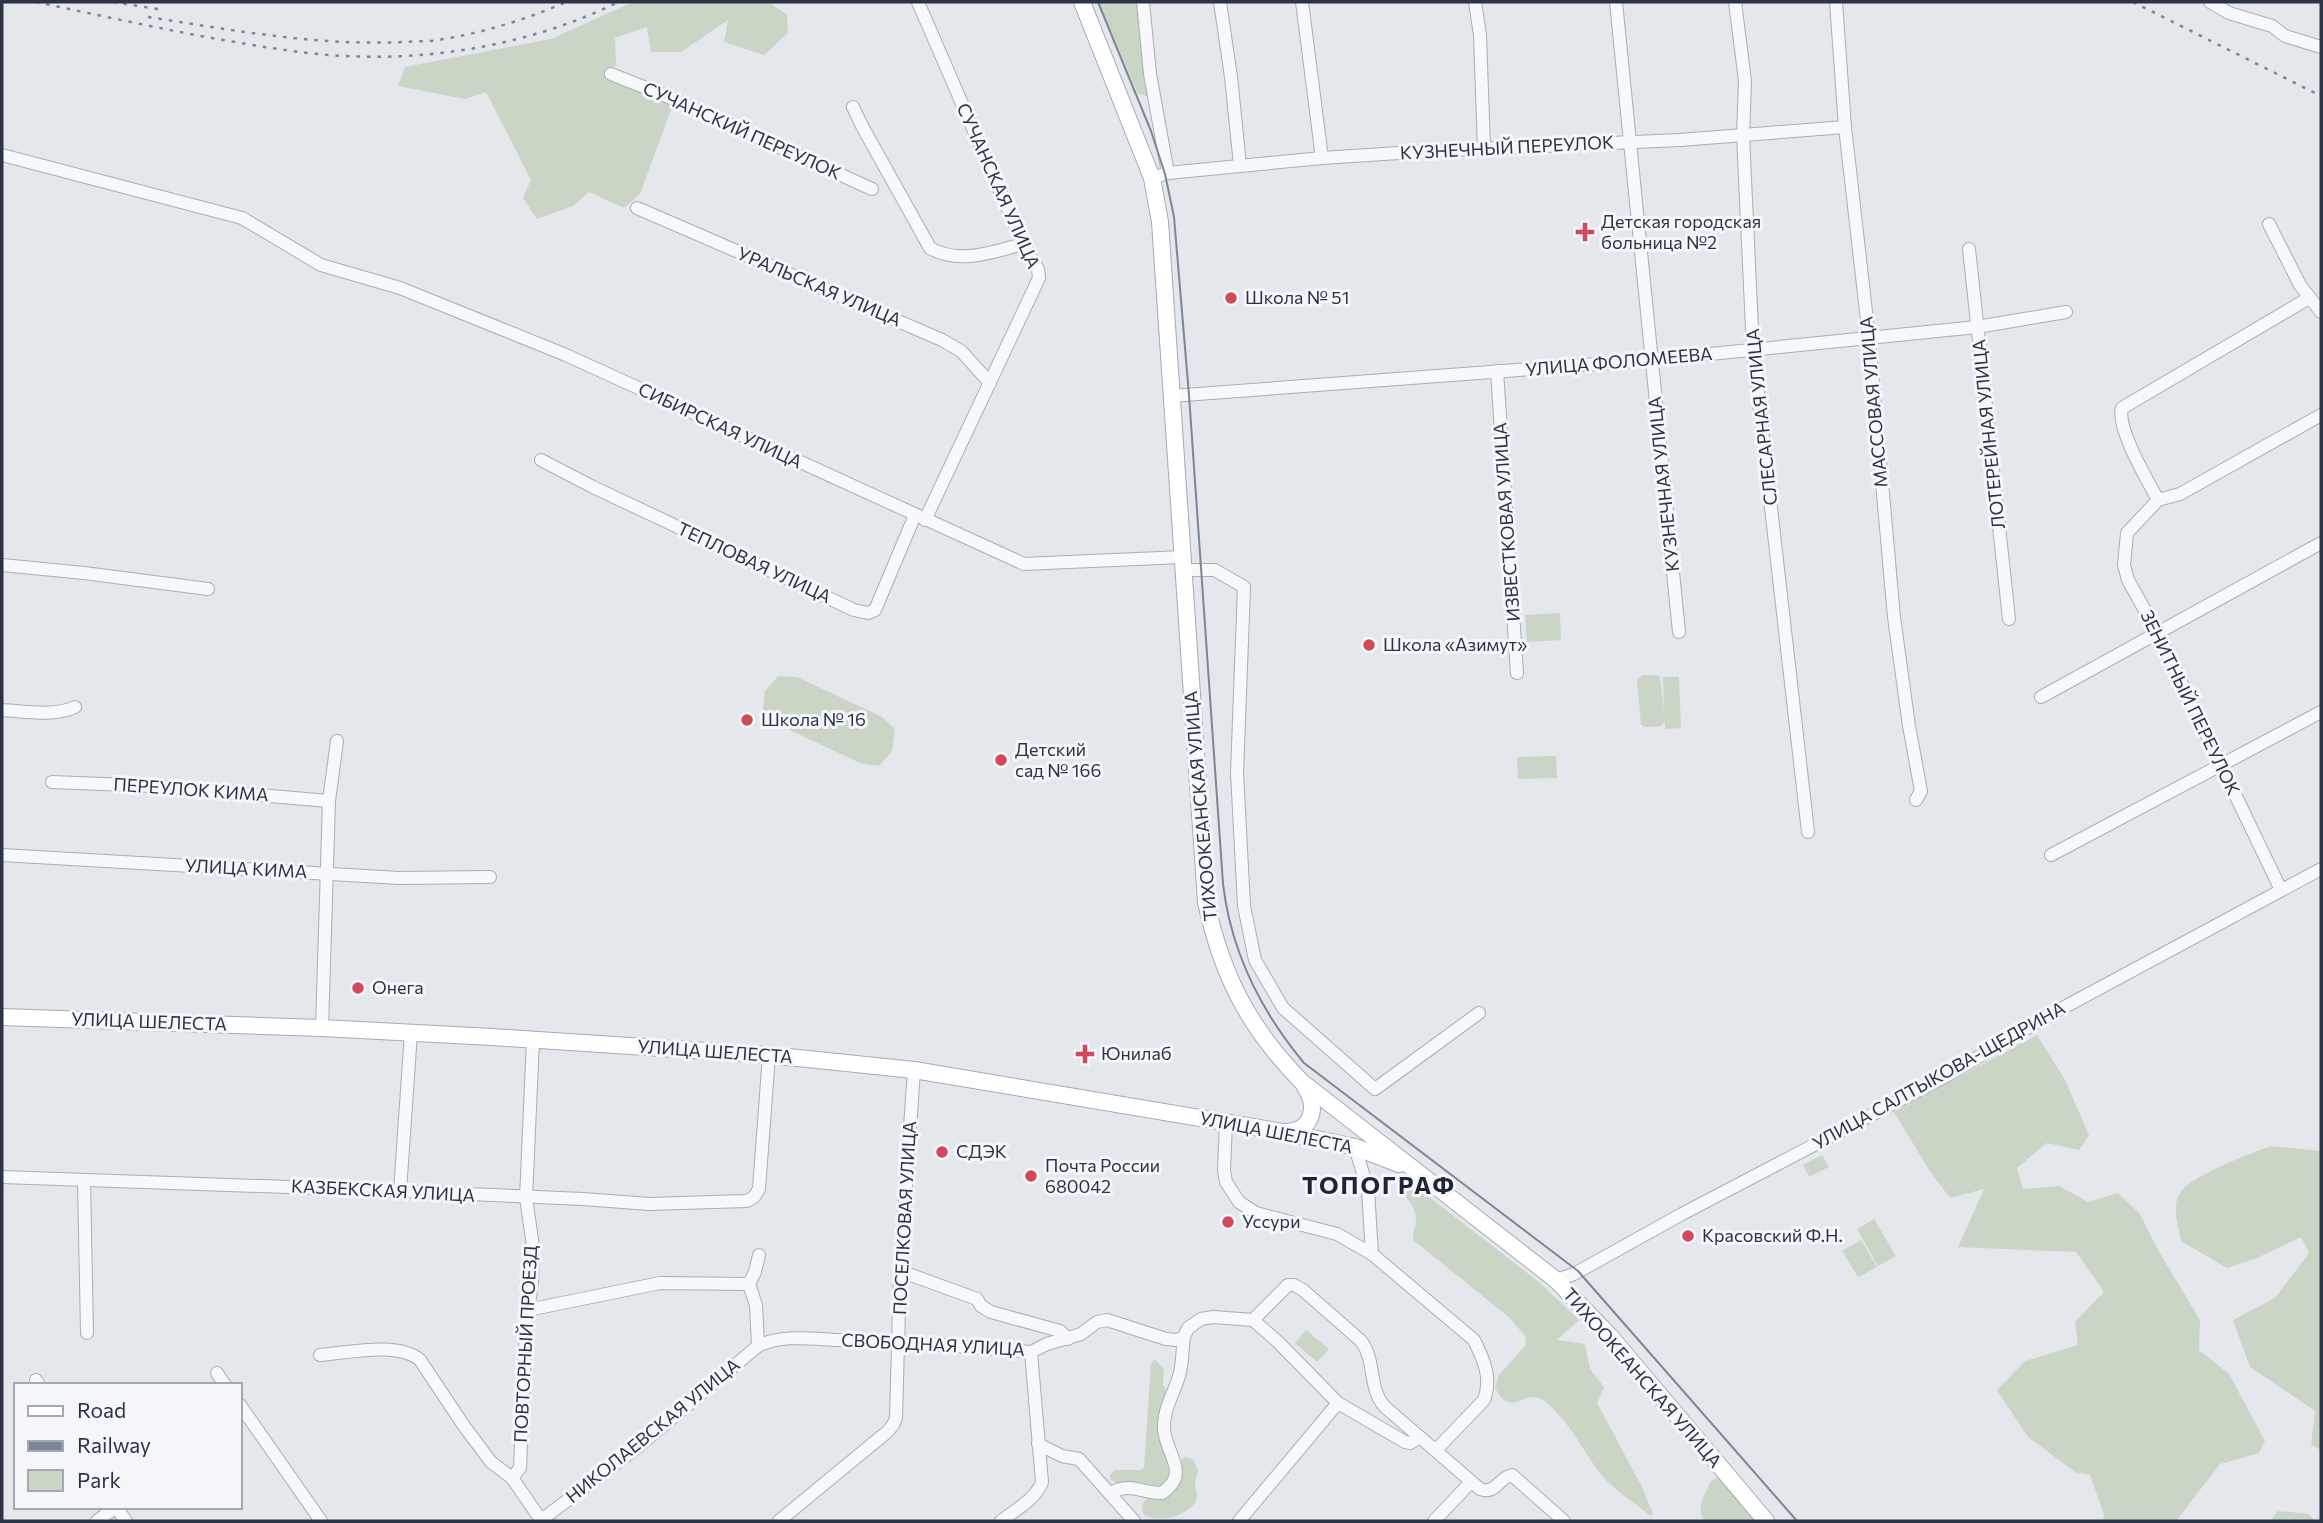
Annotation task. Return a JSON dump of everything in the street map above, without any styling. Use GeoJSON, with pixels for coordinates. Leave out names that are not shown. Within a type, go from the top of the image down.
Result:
{"type":"FeatureCollection","features":[{"type":"Feature","properties":{"kind":"main road","name":"ТИХООКЕАНСКАЯ УЛИЦА"},"geometry":{"type":"LineString","coordinates":[[1082,2],[1160,175],[1160,222],[1171,396],[1206,902],[1218,951],[1237,995],[1270,1049],[1302,1082],[1556,1280],[1610,1336],[1766,1521]]}},
{"type":"Feature","properties":{"kind":"main road","name":"УЛИЦА ШЕЛЕСТА"},"geometry":{"type":"LineString","coordinates":[[2,1017],[322,1028],[533,1040],[769,1055],[914,1070],[1283,1132],[1355,1147],[1418,1171]]}},
{"type":"Feature","properties":{"kind":"main road"},"geometry":{"type":"LineString","coordinates":[[1283,1132],[1297,1131],[1307,1124],[1313,1110],[1311,1096],[1302,1082]]}},
{"type":"Feature","properties":{"kind":"street","name":"СУЧАНСКАЯ УЛИЦА"},"geometry":{"type":"LineString","coordinates":[[918,2],[1023,244],[1038,269],[1039,278],[990,383],[920,518]]}},
{"type":"Feature","properties":{"kind":"street"},"geometry":{"type":"LineString","coordinates":[[1143,2],[1160,175]]}},
{"type":"Feature","properties":{"kind":"street"},"geometry":{"type":"LineString","coordinates":[[1220,2],[1240,165]]}},
{"type":"Feature","properties":{"kind":"street"},"geometry":{"type":"LineString","coordinates":[[1302,2],[1322,158]]}},
{"type":"Feature","properties":{"kind":"street"},"geometry":{"type":"LineString","coordinates":[[1475,2],[1480,35],[1484,148]]}},
{"type":"Feature","properties":{"kind":"street","name":"КУЗНЕЧНАЯ УЛИЦА"},"geometry":{"type":"LineString","coordinates":[[1616,2],[1679,632]]}},
{"type":"Feature","properties":{"kind":"street","name":"СЛЕСАРНАЯ УЛИЦА"},"geometry":{"type":"LineString","coordinates":[[1735,2],[1745,81],[1743,136],[1753,351],[1808,832]]}},
{"type":"Feature","properties":{"kind":"street","name":"МАССОВАЯ УЛИЦА"},"geometry":{"type":"LineString","coordinates":[[1836,2],[1894,617],[1921,791],[1916,800]]}},
{"type":"Feature","properties":{"kind":"street"},"geometry":{"type":"LineString","coordinates":[[2210,2],[2229,13],[2272,26],[2284,36],[2321,47]]}},
{"type":"Feature","properties":{"kind":"street","name":"СУЧАНСКИЙ ПЕРЕУЛОК"},"geometry":{"type":"LineString","coordinates":[[611,74],[664,95],[872,189]]}},
{"type":"Feature","properties":{"kind":"street"},"geometry":{"type":"LineString","coordinates":[[853,107],[930,248],[940,254],[961,257],[1023,244]]}},
{"type":"Feature","properties":{"kind":"street","name":"КУЗНЕЧНЫЙ ПЕРЕУЛОК"},"geometry":{"type":"LineString","coordinates":[[1160,175],[1322,158],[1743,136],[1846,127]]}},
{"type":"Feature","properties":{"kind":"street","name":"СИБИРСКАЯ УЛИЦА"},"geometry":{"type":"LineString","coordinates":[[2,155],[242,218],[321,265],[400,288],[566,355],[1024,564],[1183,564],[1215,570],[1244,587],[1237,773],[1244,906],[1255,960],[1283,1008],[1375,1089],[1479,1013]]}},
{"type":"Feature","properties":{"kind":"street","name":"УРАЛЬСКАЯ УЛИЦА"},"geometry":{"type":"LineString","coordinates":[[637,208],[942,340],[961,351],[990,383]]}},
{"type":"Feature","properties":{"kind":"street"},"geometry":{"type":"LineString","coordinates":[[2269,224],[2309,298],[2321,312]]}},
{"type":"Feature","properties":{"kind":"street","name":"ЛОТЕРЕЙНАЯ УЛИЦА"},"geometry":{"type":"LineString","coordinates":[[1969,249],[2009,619]]}},
{"type":"Feature","properties":{"kind":"street"},"geometry":{"type":"LineString","coordinates":[[2309,298],[2122,408],[2119,415],[2158,500],[2180,494],[2321,415]]}},
{"type":"Feature","properties":{"kind":"street","name":"УЛИЦА ФОЛОМЕЕВА"},"geometry":{"type":"LineString","coordinates":[[1171,396],[1753,351],[1977,327],[2066,312]]}},
{"type":"Feature","properties":{"kind":"street","name":"ИЗВЕСТКОВАЯ УЛИЦА"},"geometry":{"type":"LineString","coordinates":[[1497,371],[1517,673]]}},
{"type":"Feature","properties":{"kind":"street","name":"ТЕПЛОВАЯ УЛИЦА"},"geometry":{"type":"LineString","coordinates":[[541,460],[853,610],[868,614],[876,610],[920,518]]}},
{"type":"Feature","properties":{"kind":"street","name":"ЗЕНИТНЫЙ ПЕРЕУЛОК"},"geometry":{"type":"LineString","coordinates":[[2158,500],[2127,533],[2124,565],[2128,580],[2157,632],[2281,890]]}},
{"type":"Feature","properties":{"kind":"street"},"geometry":{"type":"LineString","coordinates":[[2041,697],[2321,543]]}},
{"type":"Feature","properties":{"kind":"street"},"geometry":{"type":"LineString","coordinates":[[2,565],[208,589]]}},
{"type":"Feature","properties":{"kind":"street"},"geometry":{"type":"LineString","coordinates":[[2,710],[65,712],[75,707]]}},
{"type":"Feature","properties":{"kind":"street"},"geometry":{"type":"LineString","coordinates":[[2051,855],[2321,712]]}},
{"type":"Feature","properties":{"kind":"street"},"geometry":{"type":"LineString","coordinates":[[322,1028],[329,801],[337,741]]}},
{"type":"Feature","properties":{"kind":"street","name":"ПЕРЕУЛОК КИМА"},"geometry":{"type":"LineString","coordinates":[[52,782],[153,786],[329,801]]}},
{"type":"Feature","properties":{"kind":"street","name":"УЛИЦА КИМА"},"geometry":{"type":"LineString","coordinates":[[2,855],[399,878],[490,877]]}},
{"type":"Feature","properties":{"kind":"street","name":"УЛИЦА САЛТЫКОВА-ЩЕДРИНА"},"geometry":{"type":"LineString","coordinates":[[1556,1280],[1574,1273],[1946,1076],[2046,1017],[2321,869]]}},
{"type":"Feature","properties":{"kind":"street"},"geometry":{"type":"LineString","coordinates":[[400,1191],[411,1033]]}},
{"type":"Feature","properties":{"kind":"street","name":"ПОВТОРНЫЙ ПРОЕЗД"},"geometry":{"type":"LineString","coordinates":[[512,1478],[520,1468],[528,1310],[532,1282],[533,1246],[526,1198],[533,1040]]}},
{"type":"Feature","properties":{"kind":"street","name":"КАЗБЕКСКАЯ УЛИЦА"},"geometry":{"type":"LineString","coordinates":[[2,1177],[400,1191],[649,1204],[736,1203],[747,1201],[760,1189],[769,1055]]}},
{"type":"Feature","properties":{"kind":"street","name":"ПОСЕЛКОВАЯ УЛИЦА"},"geometry":{"type":"LineString","coordinates":[[779,1521],[893,1425],[896,1418],[900,1271],[914,1070]]}},
{"type":"Feature","properties":{"kind":"street"},"geometry":{"type":"LineString","coordinates":[[1226,1122],[1226,1182],[1239,1202],[1256,1213],[1337,1234],[1372,1254],[1474,1340],[1488,1378],[1484,1400],[1436,1450]]}},
{"type":"Feature","properties":{"kind":"street"},"geometry":{"type":"LineString","coordinates":[[1355,1147],[1368,1189],[1372,1254]]}},
{"type":"Feature","properties":{"kind":"street"},"geometry":{"type":"LineString","coordinates":[[84,1180],[87,1333]]}},
{"type":"Feature","properties":{"kind":"street"},"geometry":{"type":"LineString","coordinates":[[758,1346],[756,1305],[749,1284],[759,1255]]}},
{"type":"Feature","properties":{"kind":"street"},"geometry":{"type":"LineString","coordinates":[[900,1271],[977,1299],[981,1306],[991,1312],[1060,1331],[1068,1339]]}},
{"type":"Feature","properties":{"kind":"street"},"geometry":{"type":"LineString","coordinates":[[528,1310],[660,1283],[749,1284]]}},
{"type":"Feature","properties":{"kind":"street"},"geometry":{"type":"LineString","coordinates":[[1254,1320],[1288,1285],[1303,1290],[1361,1341],[1367,1349],[1380,1401],[1420,1437],[1480,1489],[1489,1492],[1505,1476],[1511,1475],[1564,1521]]}},
{"type":"Feature","properties":{"kind":"street"},"geometry":{"type":"LineString","coordinates":[[1110,1493],[1127,1487],[1162,1493],[1174,1482],[1177,1472],[1166,1436],[1165,1410],[1180,1371],[1184,1337],[1188,1328],[1201,1318],[1254,1320],[1338,1403],[1405,1442],[1410,1443],[1420,1437]]}},
{"type":"Feature","properties":{"kind":"street","name":"СВОБОДНАЯ УЛИЦА"},"geometry":{"type":"LineString","coordinates":[[758,1346],[766,1342],[793,1338],[898,1341],[1031,1352],[1087,1331],[1097,1322],[1107,1320],[1171,1340],[1184,1337]]}},
{"type":"Feature","properties":{"kind":"street","name":"НИКОЛАЕВСКАЯ УЛИЦА"},"geometry":{"type":"LineString","coordinates":[[540,1520],[639,1446],[758,1346]]}},
{"type":"Feature","properties":{"kind":"street"},"geometry":{"type":"LineString","coordinates":[[320,1355],[394,1349],[412,1353],[420,1360],[491,1462],[512,1478],[540,1520]]}},
{"type":"Feature","properties":{"kind":"street"},"geometry":{"type":"LineString","coordinates":[[1001,1521],[1026,1502],[1040,1488],[1042,1482],[1031,1352]]}},
{"type":"Feature","properties":{"kind":"street"},"geometry":{"type":"LineString","coordinates":[[217,1373],[224,1383]]}},
{"type":"Feature","properties":{"kind":"street"},"geometry":{"type":"LineString","coordinates":[[1239,1521],[1338,1403]]}},
{"type":"Feature","properties":{"kind":"street"},"geometry":{"type":"LineString","coordinates":[[242,1411],[321,1521]]}},
{"type":"Feature","properties":{"kind":"street"},"geometry":{"type":"LineString","coordinates":[[1038,1444],[1062,1456],[1079,1458],[1134,1521]]}},
{"type":"Feature","properties":{"kind":"street"},"geometry":{"type":"LineString","coordinates":[[1434,1521],[1471,1482]]}},
{"type":"Feature","properties":{"kind":"street"},"geometry":{"type":"LineString","coordinates":[[97,1521],[113,1509]]}},
{"type":"Feature","properties":{"kind":"green space"},"geometry":{"type":"Polygon","coordinates":[[[633,2],[775,2],[772,5],[787,14],[788,33],[764,55],[724,42],[728,20],[681,52],[651,52],[647,27],[615,38],[616,64],[607,79],[673,104],[640,194],[624,208],[589,192],[573,206],[537,219],[523,198],[531,180],[486,92],[465,99],[398,86],[405,67],[551,39],[633,2]]]}},
{"type":"Feature","properties":{"kind":"green space"},"geometry":{"type":"Polygon","coordinates":[[[1099,2],[1134,2],[1140,6],[1149,77],[1147,96],[1138,94],[1099,2]]]}},
{"type":"Feature","properties":{"kind":"green space"},"geometry":{"type":"Polygon","coordinates":[[[1560,613],[1561,640],[1527,642],[1525,615],[1560,613]]]}},
{"type":"Feature","properties":{"kind":"green space"},"geometry":{"type":"Polygon","coordinates":[[[1643,675],[1660,677],[1664,711],[1663,677],[1679,677],[1681,728],[1665,729],[1665,721],[1661,726],[1641,725],[1637,680],[1643,675]]]}},
{"type":"Feature","properties":{"kind":"green space"},"geometry":{"type":"Polygon","coordinates":[[[778,676],[797,677],[882,717],[895,729],[892,751],[879,766],[860,763],[775,723],[763,710],[765,691],[778,676]]]}},
{"type":"Feature","properties":{"kind":"green space"},"geometry":{"type":"Polygon","coordinates":[[[1556,756],[1557,778],[1518,779],[1517,757],[1556,756]]]}},
{"type":"Feature","properties":{"kind":"green space"},"geometry":{"type":"Polygon","coordinates":[[[2037,1035],[2065,1080],[2089,1135],[2079,1150],[2047,1143],[2017,1168],[2023,1189],[2059,1186],[2088,1202],[2118,1193],[2139,1213],[2200,1320],[2199,1350],[2229,1374],[2265,1441],[2259,1453],[2220,1464],[2176,1521],[2103,1521],[2104,1515],[2090,1475],[2075,1472],[2028,1437],[1997,1390],[2025,1361],[2078,1345],[2075,1322],[2104,1292],[2076,1252],[1958,1247],[1984,1189],[1950,1198],[1929,1170],[1894,1112],[2037,1035]]]}},
{"type":"Feature","properties":{"kind":"green space"},"geometry":{"type":"Polygon","coordinates":[[[2271,1146],[2321,1151],[2321,1450],[2311,1445],[2315,1411],[2250,1367],[2233,1320],[2275,1298],[2309,1253],[2301,1237],[2257,1258],[2227,1268],[2181,1241],[2177,1223],[2177,1198],[2186,1186],[2222,1166],[2271,1146]]]}},
{"type":"Feature","properties":{"kind":"green space"},"geometry":{"type":"Polygon","coordinates":[[[1822,1155],[1829,1167],[1809,1177],[1803,1165],[1822,1155]]]}},
{"type":"Feature","properties":{"kind":"green space"},"geometry":{"type":"Polygon","coordinates":[[[1402,1176],[1539,1282],[1579,1320],[1557,1340],[1585,1344],[1590,1369],[1604,1387],[1597,1403],[1643,1489],[1653,1514],[1650,1516],[1609,1483],[1561,1417],[1544,1401],[1530,1397],[1513,1403],[1501,1397],[1495,1388],[1499,1375],[1525,1346],[1525,1336],[1510,1318],[1413,1240],[1416,1216],[1397,1183],[1397,1178],[1402,1176]]]}},
{"type":"Feature","properties":{"kind":"green space"},"geometry":{"type":"Polygon","coordinates":[[[1874,1219],[1896,1256],[1878,1266],[1857,1229],[1874,1219]]]}},
{"type":"Feature","properties":{"kind":"green space"},"geometry":{"type":"Polygon","coordinates":[[[1861,1240],[1877,1267],[1858,1277],[1842,1251],[1861,1240]]]}},
{"type":"Feature","properties":{"kind":"green space"},"geometry":{"type":"Polygon","coordinates":[[[1306,1330],[1329,1349],[1317,1362],[1295,1343],[1306,1330]]]}},
{"type":"Feature","properties":{"kind":"green space"},"geometry":{"type":"Polygon","coordinates":[[[1155,1359],[1164,1370],[1163,1383],[1168,1397],[1171,1477],[1159,1489],[1119,1484],[1111,1480],[1110,1475],[1115,1470],[1144,1468],[1151,1363],[1155,1359]]]}},
{"type":"Feature","properties":{"kind":"green space"},"geometry":{"type":"Polygon","coordinates":[[[1185,1457],[1193,1459],[1198,1471],[1195,1503],[1184,1512],[1171,1517],[1144,1515],[1142,1506],[1145,1500],[1164,1496],[1185,1457]]]}},
{"type":"Feature","properties":{"kind":"green space"},"geometry":{"type":"Polygon","coordinates":[[[1717,1478],[1757,1521],[1705,1521],[1701,1512],[1702,1501],[1711,1481],[1717,1478]]]}},
{"type":"Feature","properties":{"kind":"green space"},"geometry":{"type":"Polygon","coordinates":[[[2278,1511],[2309,1514],[2314,1521],[2270,1521],[2278,1511]]]}},
{"type":"Feature","properties":{"kind":"tram line"},"geometry":{"type":"LineString","coordinates":[[1098,2],[1151,131],[1165,174],[1174,217],[1223,884],[1233,933],[1250,979],[1274,1022],[1304,1063],[1578,1271],[1797,1521]]}},
{"type":"Feature","properties":{"kind":"railway"},"geometry":{"type":"LineString","coordinates":[[36,2],[269,48],[379,57],[450,52],[520,38],[554,28],[618,2]]}},
{"type":"Feature","properties":{"kind":"railway"},"geometry":{"type":"LineString","coordinates":[[113,2],[164,10]]}},
{"type":"Feature","properties":{"kind":"railway"},"geometry":{"type":"LineString","coordinates":[[148,17],[243,32],[370,43],[439,40],[460,36],[491,29],[566,2]]}},
{"type":"Feature","properties":{"kind":"railway"},"geometry":{"type":"LineString","coordinates":[[2133,2],[2321,96]]}},
{"type":"Feature","properties":{"kind":"place","name":"Детская городская больница №2"},"geometry":{"type":"Point","coordinates":[1585,232]}},
{"type":"Feature","properties":{"kind":"place","name":"Школа № 51"},"geometry":{"type":"Point","coordinates":[1231,298]}},
{"type":"Feature","properties":{"kind":"place","name":"Школа «Азимут»"},"geometry":{"type":"Point","coordinates":[1369,645]}},
{"type":"Feature","properties":{"kind":"place","name":"Школа № 16"},"geometry":{"type":"Point","coordinates":[747,720]}},
{"type":"Feature","properties":{"kind":"place","name":"Детский сад № 166"},"geometry":{"type":"Point","coordinates":[1001,760]}},
{"type":"Feature","properties":{"kind":"place","name":"Онега"},"geometry":{"type":"Point","coordinates":[358,988]}},
{"type":"Feature","properties":{"kind":"place","name":"Юнилаб"},"geometry":{"type":"Point","coordinates":[1085,1054]}},
{"type":"Feature","properties":{"kind":"place","name":"СДЭК"},"geometry":{"type":"Point","coordinates":[942,1152]}},
{"type":"Feature","properties":{"kind":"place","name":"Почта России 680042"},"geometry":{"type":"Point","coordinates":[1031,1176]}},
{"type":"Feature","properties":{"kind":"place","name":"Уссури"},"geometry":{"type":"Point","coordinates":[1228,1222]}},
{"type":"Feature","properties":{"kind":"place","name":"Красовский Ф.Н."},"geometry":{"type":"Point","coordinates":[1688,1236]}},
{"type":"Feature","properties":{"kind":"district","name":"ТОПОГРАФ"},"geometry":{"type":"Point","coordinates":[1379,1186]}}]}
